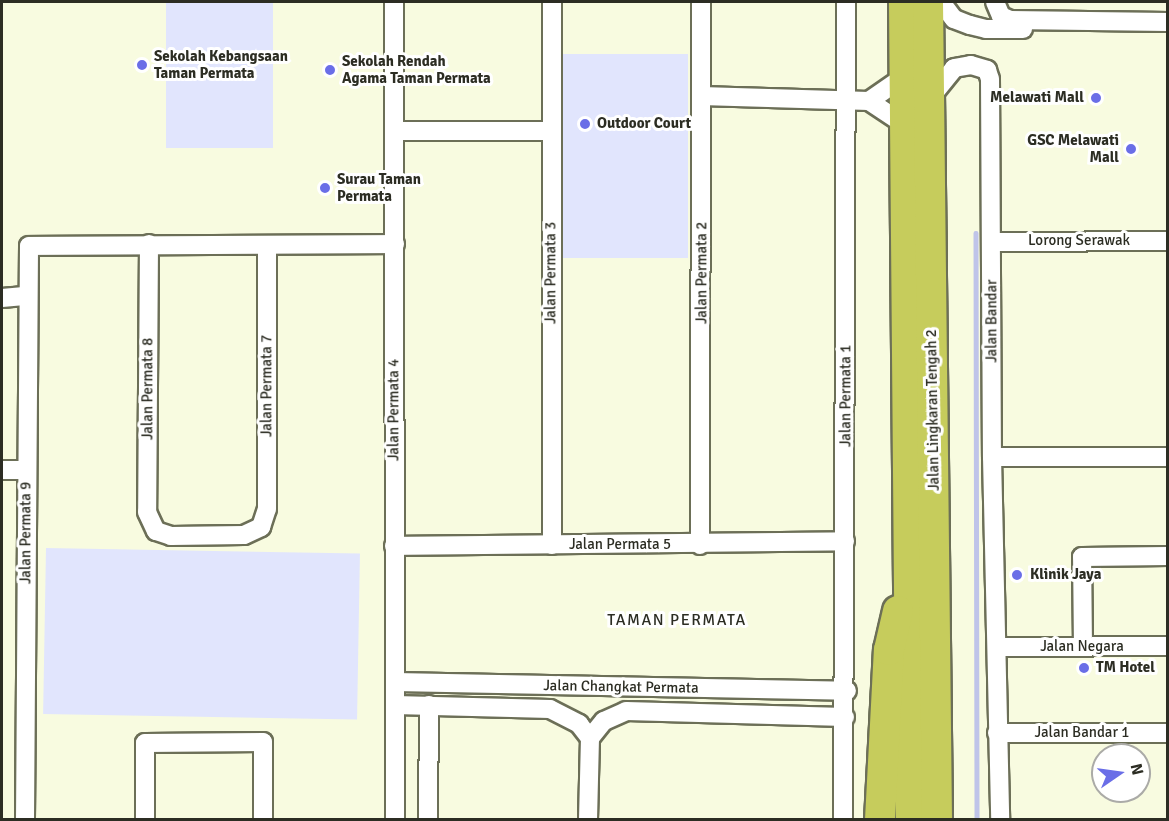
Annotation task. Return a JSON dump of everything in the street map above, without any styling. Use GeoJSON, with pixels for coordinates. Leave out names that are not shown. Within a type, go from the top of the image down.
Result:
{"type":"FeatureCollection","features":[{"type":"Feature","properties":{"kind":"highway","name":"Jalan Lingkaran Tengah 2"},"geometry":{"type":"LineString","coordinates":[[904,2],[912,819]]}},
{"type":"Feature","properties":{"kind":"highway","name":"Jalan Lingkaran Tengah 2"},"geometry":{"type":"LineString","coordinates":[[928,2],[937,819]]}},
{"type":"Feature","properties":{"kind":"highway"},"geometry":{"type":"LineString","coordinates":[[880,819],[889,650],[909,561]]}},
{"type":"Feature","properties":{"kind":"street","name":"Jalan Permata 4"},"geometry":{"type":"LineString","coordinates":[[394,2],[395,819]]}},
{"type":"Feature","properties":{"kind":"street","name":"Jalan Permata 3"},"geometry":{"type":"LineString","coordinates":[[552,2],[552,545]]}},
{"type":"Feature","properties":{"kind":"street","name":"Jalan Permata 2"},"geometry":{"type":"LineString","coordinates":[[700,544],[701,2]]}},
{"type":"Feature","properties":{"kind":"street","name":"Jalan Permata 1"},"geometry":{"type":"LineString","coordinates":[[843,819],[847,691],[846,2]]}},
{"type":"Feature","properties":{"kind":"street"},"geometry":{"type":"LineString","coordinates":[[941,2],[954,19],[986,29],[1066,29],[1099,23]]}},
{"type":"Feature","properties":{"kind":"street"},"geometry":{"type":"LineString","coordinates":[[970,25],[997,7],[1010,20],[1099,23],[1167,22]]}},
{"type":"Feature","properties":{"kind":"street","name":"Jalan Bandar"},"geometry":{"type":"LineString","coordinates":[[929,99],[954,68],[970,65],[987,70],[990,79],[992,457],[1000,819]]}},
{"type":"Feature","properties":{"kind":"street"},"geometry":{"type":"LineString","coordinates":[[869,101],[904,76]]}},
{"type":"Feature","properties":{"kind":"street"},"geometry":{"type":"LineString","coordinates":[[701,96],[869,101],[905,125]]}},
{"type":"Feature","properties":{"kind":"street"},"geometry":{"type":"LineString","coordinates":[[395,131],[552,130]]}},
{"type":"Feature","properties":{"kind":"street","name":"Lorong Serawak"},"geometry":{"type":"LineString","coordinates":[[991,242],[1167,241]]}},
{"type":"Feature","properties":{"kind":"street"},"geometry":{"type":"LineString","coordinates":[[149,244],[394,244]]}},
{"type":"Feature","properties":{"kind":"street","name":"Jalan Permata 9"},"geometry":{"type":"LineString","coordinates":[[25,819],[29,246],[149,244]]}},
{"type":"Feature","properties":{"kind":"street","name":"Jalan Permata 8"},"geometry":{"type":"LineString","coordinates":[[149,244],[147,512],[156,531],[171,536],[244,535],[261,527]]}},
{"type":"Feature","properties":{"kind":"street","name":"Jalan Permata 7"},"geometry":{"type":"LineString","coordinates":[[261,527],[267,509],[267,245]]}},
{"type":"Feature","properties":{"kind":"street"},"geometry":{"type":"LineString","coordinates":[[2,298],[27,296]]}},
{"type":"Feature","properties":{"kind":"street"},"geometry":{"type":"LineString","coordinates":[[992,457],[1167,457]]}},
{"type":"Feature","properties":{"kind":"street"},"geometry":{"type":"LineString","coordinates":[[2,471],[26,470]]}},
{"type":"Feature","properties":{"kind":"street","name":"Jalan Permata 5"},"geometry":{"type":"LineString","coordinates":[[394,546],[845,541]]}},
{"type":"Feature","properties":{"kind":"street"},"geometry":{"type":"LineString","coordinates":[[1083,646],[1082,557],[1167,556]]}},
{"type":"Feature","properties":{"kind":"street","name":"Jalan Negara"},"geometry":{"type":"LineString","coordinates":[[997,647],[1167,646]]}},
{"type":"Feature","properties":{"kind":"street","name":"Jalan Changkat Permata"},"geometry":{"type":"LineString","coordinates":[[395,682],[847,691]]}},
{"type":"Feature","properties":{"kind":"street","name":"Jalan Changkat Permata"},"geometry":{"type":"LineString","coordinates":[[395,705],[550,709],[579,724],[590,738],[604,721],[626,711],[845,717]]}},
{"type":"Feature","properties":{"kind":"street"},"geometry":{"type":"LineString","coordinates":[[428,819],[429,705]]}},
{"type":"Feature","properties":{"kind":"street","name":"Jalan Bandar 1"},"geometry":{"type":"LineString","coordinates":[[997,733],[1167,733]]}},
{"type":"Feature","properties":{"kind":"street"},"geometry":{"type":"LineString","coordinates":[[588,819],[590,738]]}},
{"type":"Feature","properties":{"kind":"street"},"geometry":{"type":"LineString","coordinates":[[145,819],[145,743],[263,742],[263,819]]}},
{"type":"Feature","properties":{"kind":"shaded area"},"geometry":{"type":"Polygon","coordinates":[[[166,2],[273,2],[273,148],[166,148],[166,2]]]}},
{"type":"Feature","properties":{"kind":"shaded area"},"geometry":{"type":"Polygon","coordinates":[[[555,54],[688,54],[688,258],[555,258],[555,54]]]}},
{"type":"Feature","properties":{"kind":"shaded area"},"geometry":{"type":"Polygon","coordinates":[[[46,548],[360,553],[357,719],[43,714],[46,548]]]}},
{"type":"Feature","properties":{"kind":"waterway"},"geometry":{"type":"LineString","coordinates":[[976,233],[977,820]]}},
{"type":"Feature","properties":{"kind":"place","name":"Sekolah Kebangsaan Taman Permata"},"geometry":{"type":"Point","coordinates":[142,65]}},
{"type":"Feature","properties":{"kind":"place","name":"Sekolah Rendah Agama Taman Permata"},"geometry":{"type":"Point","coordinates":[330,70]}},
{"type":"Feature","properties":{"kind":"place","name":"Melawati Mall"},"geometry":{"type":"Point","coordinates":[1096,98]}},
{"type":"Feature","properties":{"kind":"place","name":"Outdoor Court"},"geometry":{"type":"Point","coordinates":[585,124]}},
{"type":"Feature","properties":{"kind":"place","name":"GSC Melawati Mall"},"geometry":{"type":"Point","coordinates":[1131,149]}},
{"type":"Feature","properties":{"kind":"place","name":"Surau Taman Permata"},"geometry":{"type":"Point","coordinates":[325,188]}},
{"type":"Feature","properties":{"kind":"place","name":"Klinik Jaya"},"geometry":{"type":"Point","coordinates":[1017,575]}},
{"type":"Feature","properties":{"kind":"place","name":"TM Hotel"},"geometry":{"type":"Point","coordinates":[1084,668]}},
{"type":"Feature","properties":{"kind":"district","name":"TAMAN PERMATA"},"geometry":{"type":"Point","coordinates":[677,620]}}]}
